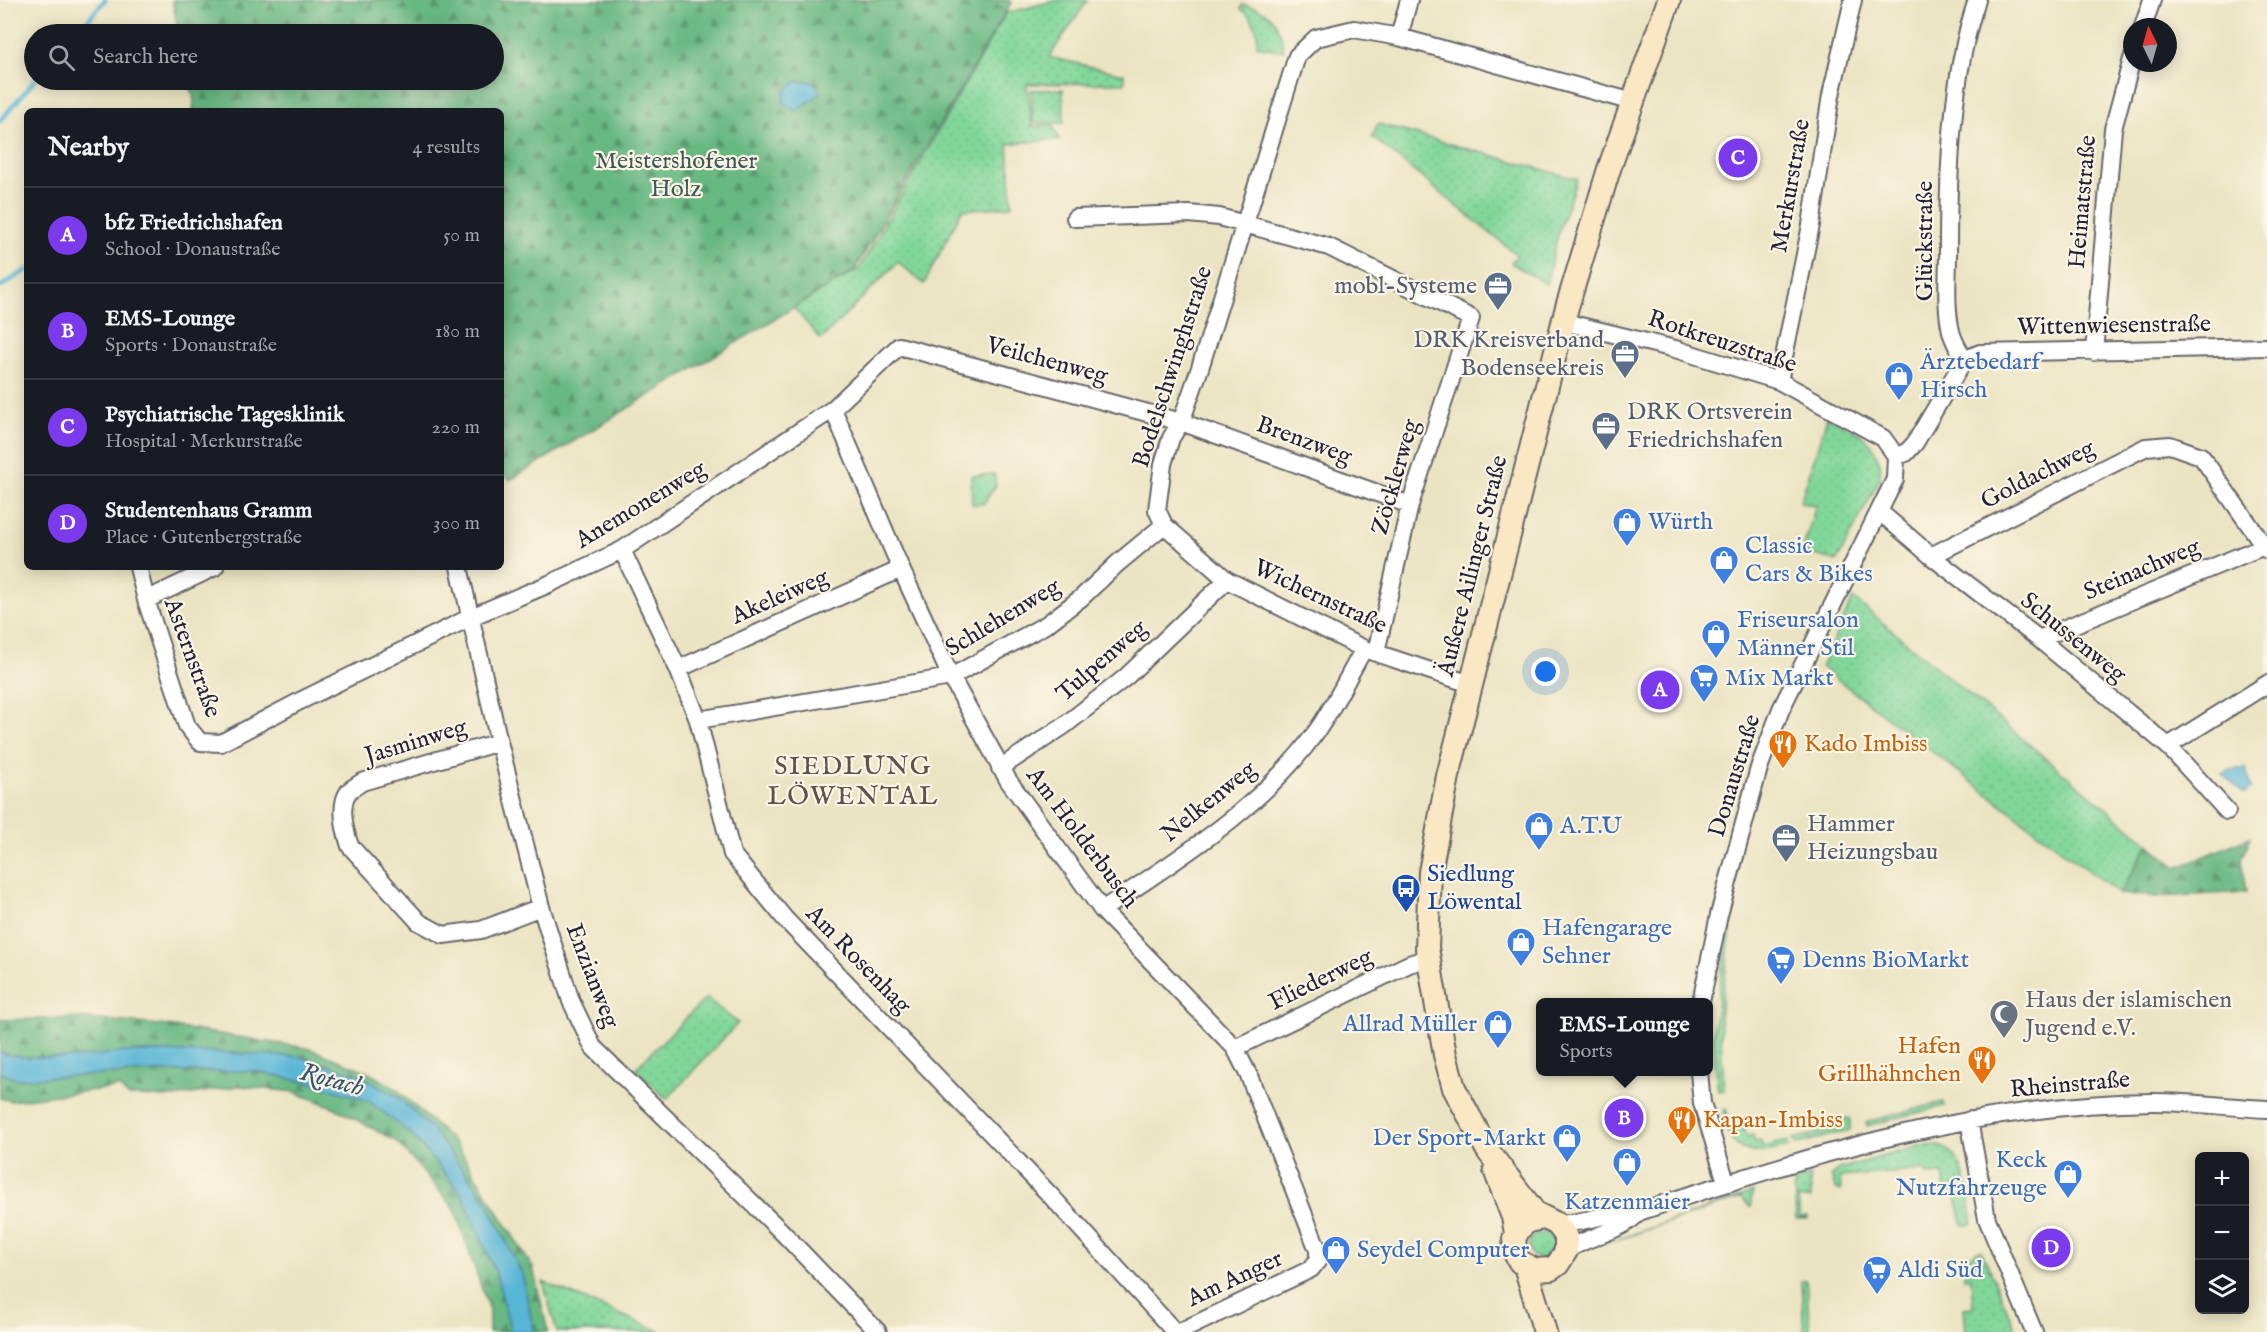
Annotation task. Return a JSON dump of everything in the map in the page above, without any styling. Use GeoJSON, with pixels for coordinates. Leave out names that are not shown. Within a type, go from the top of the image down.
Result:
{"type":"FeatureCollection","features":[{"type":"Feature","properties":{"kind":"main road","name":"Äußere Ailinger Straße"},"geometry":{"type":"LineString","coordinates":[[1488,1151],[1454,1088],[1445,1055],[1427,948],[1430,872],[1448,776],[1564,322],[1609,169],[1669,0]]}},
{"type":"Feature","properties":{"kind":"main road"},"geometry":{"type":"LineString","coordinates":[[1488,1151],[1535,1213],[1550,1221],[1566,1236],[1562,1257],[1552,1282],[1545,1330]]}},
{"type":"Feature","properties":{"kind":"main road"},"geometry":{"type":"LineString","coordinates":[[1488,1151],[1513,1217],[1516,1255],[1525,1266],[1545,1330]]}},
{"type":"Feature","properties":{"kind":"main road"},"geometry":{"type":"LineString","coordinates":[[1516,1233],[1528,1221],[1550,1221]]}},
{"type":"Feature","properties":{"kind":"main road"},"geometry":{"type":"LineString","coordinates":[[1525,1266],[1543,1271],[1562,1257]]}},
{"type":"Feature","properties":{"kind":"street"},"geometry":{"type":"LineString","coordinates":[[1399,37],[1409,0]]}},
{"type":"Feature","properties":{"kind":"street","name":"Merkurstraße"},"geometry":{"type":"LineString","coordinates":[[1779,381],[1811,225],[1831,94],[1853,0]]}},
{"type":"Feature","properties":{"kind":"street","name":"Glückstraße"},"geometry":{"type":"LineString","coordinates":[[1964,360],[1951,332],[1948,295],[1948,188],[1951,145],[1967,30],[1977,0]]}},
{"type":"Feature","properties":{"kind":"street"},"geometry":{"type":"LineString","coordinates":[[2146,18],[2152,0]]}},
{"type":"Feature","properties":{"kind":"street","name":"Bodelschwinghstraße"},"geometry":{"type":"LineString","coordinates":[[1164,525],[1157,510],[1163,464],[1171,438],[1181,422],[1297,56],[1316,38],[1354,29],[1399,37],[1633,102]]}},
{"type":"Feature","properties":{"kind":"street","name":"Heimatstraße"},"geometry":{"type":"LineString","coordinates":[[2094,352],[2113,129],[2128,72]]}},
{"type":"Feature","properties":{"kind":"street"},"geometry":{"type":"LineString","coordinates":[[1075,218],[1189,214],[1220,217],[1244,224]]}},
{"type":"Feature","properties":{"kind":"street","name":"Zöcklerweg"},"geometry":{"type":"LineString","coordinates":[[1244,224],[1329,247],[1471,318],[1410,505],[1370,650]]}},
{"type":"Feature","properties":{"kind":"street","name":"Rotkreuzstraße"},"geometry":{"type":"LineString","coordinates":[[1564,322],[1676,349],[1779,381],[1883,438],[1896,456]]}},
{"type":"Feature","properties":{"kind":"street","name":"Veilchenweg"},"geometry":{"type":"LineString","coordinates":[[899,346],[1181,422]]}},
{"type":"Feature","properties":{"kind":"street","name":"Anemonenweg"},"geometry":{"type":"LineString","coordinates":[[221,743],[309,696],[471,617],[622,550],[833,409],[899,346]]}},
{"type":"Feature","properties":{"kind":"street","name":"Wittenwiesenstraße"},"geometry":{"type":"LineString","coordinates":[[1964,360],[1980,353],[2267,347]]}},
{"type":"Feature","properties":{"kind":"street"},"geometry":{"type":"LineString","coordinates":[[1896,456],[1906,453],[1915,443],[1964,360]]}},
{"type":"Feature","properties":{"kind":"street","name":"Am Holderbusch"},"geometry":{"type":"LineString","coordinates":[[833,409],[901,569],[951,677],[1000,768],[1102,910],[1235,1048],[1249,1076],[1318,1250],[1318,1260],[1311,1269]]}},
{"type":"Feature","properties":{"kind":"street","name":"Brenzweg"},"geometry":{"type":"LineString","coordinates":[[1181,422],[1410,505]]}},
{"type":"Feature","properties":{"kind":"street","name":"Goldachweg"},"geometry":{"type":"LineString","coordinates":[[1931,556],[2146,447],[2170,445],[2201,456],[2266,548]]}},
{"type":"Feature","properties":{"kind":"street","name":"Donaustraße"},"geometry":{"type":"LineString","coordinates":[[1702,998],[1719,915],[1759,768],[1781,710],[1895,479],[1896,456]]}},
{"type":"Feature","properties":{"kind":"street","name":"Schussenweg"},"geometry":{"type":"LineString","coordinates":[[1880,512],[1931,556],[2039,639],[2168,746],[2227,811]]}},
{"type":"Feature","properties":{"kind":"street","name":"Wichernstraße"},"geometry":{"type":"LineString","coordinates":[[1164,525],[1227,580],[1370,650],[1471,683]]}},
{"type":"Feature","properties":{"kind":"street","name":"Schlehenweg"},"geometry":{"type":"LineString","coordinates":[[698,720],[951,677],[1047,624],[1082,598],[1118,563],[1164,525]]}},
{"type":"Feature","properties":{"kind":"street","name":"Steinachweg"},"geometry":{"type":"LineString","coordinates":[[2039,639],[2266,548]]}},
{"type":"Feature","properties":{"kind":"street","name":"Am Rosenhag"},"geometry":{"type":"LineString","coordinates":[[622,550],[678,669],[698,720],[732,854],[785,919],[1051,1196],[1177,1332]]}},
{"type":"Feature","properties":{"kind":"street","name":"Akeleiweg"},"geometry":{"type":"LineString","coordinates":[[678,669],[901,569]]}},
{"type":"Feature","properties":{"kind":"street","name":"Asternstraße"},"geometry":{"type":"LineString","coordinates":[[139,570],[146,600],[187,726],[200,742],[221,743]]}},
{"type":"Feature","properties":{"kind":"street"},"geometry":{"type":"LineString","coordinates":[[146,600],[209,570]]}},
{"type":"Feature","properties":{"kind":"street","name":"Enzianweg"},"geometry":{"type":"LineString","coordinates":[[460,570],[499,742],[541,907],[571,1001],[593,1047],[783,1233],[878,1332]]}},
{"type":"Feature","properties":{"kind":"street","name":"Tulpenweg"},"geometry":{"type":"LineString","coordinates":[[1000,768],[1065,725],[1126,677],[1227,580]]}},
{"type":"Feature","properties":{"kind":"street","name":"Nelkenweg"},"geometry":{"type":"LineString","coordinates":[[1102,910],[1216,832],[1266,791],[1316,732],[1370,650]]}},
{"type":"Feature","properties":{"kind":"street"},"geometry":{"type":"LineString","coordinates":[[2168,746],[2267,684]]}},
{"type":"Feature","properties":{"kind":"street","name":"Jasminweg"},"geometry":{"type":"LineString","coordinates":[[499,742],[362,782],[349,792],[345,803],[345,831],[350,846],[419,922],[443,935],[481,930],[541,907]]}},
{"type":"Feature","properties":{"kind":"street","name":"Fliederweg"},"geometry":{"type":"LineString","coordinates":[[1235,1048],[1409,964],[1429,958]]}},
{"type":"Feature","properties":{"kind":"street"},"geometry":{"type":"LineString","coordinates":[[1699,1076],[1702,1103],[1726,1182]]}},
{"type":"Feature","properties":{"kind":"street","name":"Rheinstraße"},"geometry":{"type":"LineString","coordinates":[[1550,1221],[1579,1222],[1626,1211],[1638,1212],[1726,1182],[1897,1135],[1968,1120],[2057,1108],[2156,1102],[2267,1109]]}},
{"type":"Feature","properties":{"kind":"street"},"geometry":{"type":"LineString","coordinates":[[1968,1120],[1987,1219],[2034,1332]]}},
{"type":"Feature","properties":{"kind":"street","name":"Rheinstraße"},"geometry":{"type":"LineString","coordinates":[[1562,1257],[1575,1244],[1631,1221],[1638,1212]]}},
{"type":"Feature","properties":{"kind":"street","name":"Am Anger"},"geometry":{"type":"LineString","coordinates":[[1177,1332],[1311,1269]]}},
{"type":"Feature","properties":{"kind":"green space","name":"Meistershofener Holz"},"geometry":{"type":"Polygon","coordinates":[[[172,0],[1009,0],[1011,3],[854,271],[510,480],[504,475],[504,108],[193,108],[192,90],[504,90],[504,24],[177,24],[172,0]]]}},
{"type":"Feature","properties":{"kind":"green space"},"geometry":{"type":"Polygon","coordinates":[[[1058,0],[1088,0],[1049,57],[1124,74],[1125,83],[1027,84],[1032,126],[1053,125],[1059,139],[1008,144],[1012,206],[962,210],[924,284],[898,262],[821,340],[793,307],[859,269],[1006,13],[1058,0]]]}},
{"type":"Feature","properties":{"kind":"green space"},"geometry":{"type":"Polygon","coordinates":[[[1242,5],[1261,10],[1273,19],[1280,33],[1284,51],[1257,46],[1255,25],[1241,9],[1242,5]]]}},
{"type":"Feature","properties":{"kind":"green space"},"geometry":{"type":"Polygon","coordinates":[[[1063,89],[1064,123],[1033,123],[1031,90],[1063,89]]]}},
{"type":"Feature","properties":{"kind":"green space"},"geometry":{"type":"Polygon","coordinates":[[[1378,124],[1577,179],[1559,230],[1546,284],[1511,263],[1517,255],[1372,137],[1378,124]]]}},
{"type":"Feature","properties":{"kind":"green space"},"geometry":{"type":"Polygon","coordinates":[[[1827,417],[1859,433],[1872,445],[1880,463],[1880,479],[1837,561],[1802,552],[1816,505],[1800,503],[1827,417]]]}},
{"type":"Feature","properties":{"kind":"green space"},"geometry":{"type":"Polygon","coordinates":[[[994,474],[996,485],[983,504],[972,504],[971,476],[994,474]]]}},
{"type":"Feature","properties":{"kind":"green space"},"geometry":{"type":"Polygon","coordinates":[[[1853,598],[2149,844],[2119,894],[1821,667],[1853,598]]]}},
{"type":"Feature","properties":{"kind":"green space"},"geometry":{"type":"Polygon","coordinates":[[[2250,837],[2241,860],[2246,892],[2159,897],[2119,894],[2149,844],[2177,868],[2250,837]]]}},
{"type":"Feature","properties":{"kind":"green space"},"geometry":{"type":"Polygon","coordinates":[[[1727,929],[1731,929],[1720,1015],[1724,1090],[1718,1091],[1713,1037],[1727,929]]]}},
{"type":"Feature","properties":{"kind":"green space"},"geometry":{"type":"Polygon","coordinates":[[[706,998],[738,1023],[667,1099],[635,1069],[706,998]]]}},
{"type":"Feature","properties":{"kind":"green space"},"geometry":{"type":"Polygon","coordinates":[[[76,1018],[161,1025],[308,1048],[361,1069],[394,1087],[456,1144],[533,1268],[548,1332],[534,1332],[522,1274],[434,1131],[397,1096],[359,1075],[301,1057],[213,1052],[126,1052],[74,1058],[24,1057],[4,1054],[0,1051],[0,1020],[76,1018]]]}},
{"type":"Feature","properties":{"kind":"green space"},"geometry":{"type":"Polygon","coordinates":[[[255,1071],[316,1084],[369,1101],[413,1136],[462,1194],[496,1273],[511,1332],[489,1332],[489,1310],[454,1208],[396,1141],[335,1108],[294,1092],[239,1086],[175,1097],[128,1096],[119,1087],[11,1101],[0,1098],[0,1073],[17,1079],[150,1072],[255,1071]]]}},
{"type":"Feature","properties":{"kind":"green space"},"geometry":{"type":"Polygon","coordinates":[[[1943,1102],[1944,1106],[1867,1126],[1866,1122],[1943,1102]]]}},
{"type":"Feature","properties":{"kind":"green space"},"geometry":{"type":"Polygon","coordinates":[[[1726,1109],[1731,1126],[1737,1125],[1738,1130],[1745,1129],[1746,1136],[1753,1135],[1754,1142],[1761,1141],[1763,1147],[1788,1141],[1789,1147],[1764,1152],[1740,1148],[1729,1135],[1723,1111],[1726,1109]]]}},
{"type":"Feature","properties":{"kind":"green space"},"geometry":{"type":"Polygon","coordinates":[[[1850,1118],[1850,1130],[1795,1145],[1793,1139],[1836,1129],[1835,1119],[1850,1118]]]}},
{"type":"Feature","properties":{"kind":"green space"},"geometry":{"type":"Polygon","coordinates":[[[1919,1146],[1938,1146],[1948,1150],[1955,1157],[1967,1189],[1973,1222],[1970,1225],[1963,1225],[1954,1191],[1945,1191],[1943,1174],[1927,1175],[1925,1170],[1840,1177],[1841,1191],[1835,1188],[1831,1175],[1839,1169],[1919,1146]]]}},
{"type":"Feature","properties":{"kind":"green space"},"geometry":{"type":"Polygon","coordinates":[[[1810,1176],[1811,1198],[1798,1199],[1800,1217],[1808,1217],[1808,1219],[1796,1219],[1794,1182],[1810,1176]]]}},
{"type":"Feature","properties":{"kind":"green space"},"geometry":{"type":"Polygon","coordinates":[[[1753,1192],[1750,1207],[1741,1198],[1605,1244],[1753,1192]]]}},
{"type":"Feature","properties":{"kind":"green space"},"geometry":{"type":"Polygon","coordinates":[[[1542,1233],[1551,1237],[1555,1246],[1551,1255],[1542,1259],[1533,1255],[1529,1246],[1533,1237],[1542,1233]]]}},
{"type":"Feature","properties":{"kind":"green space"},"geometry":{"type":"Polygon","coordinates":[[[1980,1250],[2017,1332],[1966,1332],[1964,1308],[1973,1307],[1971,1278],[1965,1278],[1965,1269],[1969,1258],[1980,1250]]]}},
{"type":"Feature","properties":{"kind":"green space"},"geometry":{"type":"Polygon","coordinates":[[[1806,1280],[1810,1332],[1804,1332],[1801,1281],[1806,1280]]]}},
{"type":"Feature","properties":{"kind":"green space"},"geometry":{"type":"Polygon","coordinates":[[[543,1282],[662,1332],[557,1332],[543,1282]]]}},
{"type":"Feature","properties":{"kind":"water"},"geometry":{"type":"Polygon","coordinates":[[[797,81],[814,82],[821,93],[796,111],[783,102],[785,91],[797,81]]]}},
{"type":"Feature","properties":{"kind":"water"},"geometry":{"type":"Polygon","coordinates":[[[2246,768],[2251,789],[2244,794],[2222,774],[2230,770],[2246,768]]]}},
{"type":"Feature","properties":{"kind":"water","name":"Rotach"},"geometry":{"type":"Polygon","coordinates":[[[0,1051],[4,1054],[24,1057],[74,1058],[126,1052],[213,1052],[301,1057],[359,1075],[397,1096],[434,1131],[486,1200],[522,1274],[534,1332],[511,1332],[496,1273],[462,1194],[413,1136],[369,1101],[316,1084],[255,1071],[150,1072],[17,1079],[0,1073],[0,1051]]]}},
{"type":"Feature","properties":{"kind":"waterway"},"geometry":{"type":"LineString","coordinates":[[85,24],[105,0]]}},
{"type":"Feature","properties":{"kind":"waterway"},"geometry":{"type":"LineString","coordinates":[[0,121],[26,90]]}},
{"type":"Feature","properties":{"kind":"waterway"},"geometry":{"type":"LineString","coordinates":[[0,287],[24,272]]}},
{"type":"Feature","properties":{"kind":"place","name":"Psychiatrische Tagesklinik"},"geometry":{"type":"Point","coordinates":[1738,158]}},
{"type":"Feature","properties":{"kind":"place","name":"mobl-Systeme"},"geometry":{"type":"Point","coordinates":[1498,312]}},
{"type":"Feature","properties":{"kind":"place","name":"DRK Kreisverband Bodenseekreis"},"geometry":{"type":"Point","coordinates":[1625,380]}},
{"type":"Feature","properties":{"kind":"place","name":"Ärztebedarf Hirsch"},"geometry":{"type":"Point","coordinates":[1899,402]}},
{"type":"Feature","properties":{"kind":"place","name":"DRK Ortsverein Friedrichshafen"},"geometry":{"type":"Point","coordinates":[1606,452]}},
{"type":"Feature","properties":{"kind":"place","name":"Würth"},"geometry":{"type":"Point","coordinates":[1627,548]}},
{"type":"Feature","properties":{"kind":"place","name":"Classic Cars & Bikes"},"geometry":{"type":"Point","coordinates":[1724,586]}},
{"type":"Feature","properties":{"kind":"place","name":"Friseursalon Männer Stil"},"geometry":{"type":"Point","coordinates":[1716,660]}},
{"type":"Feature","properties":{"kind":"place","name":"bfz Friedrichshafen"},"geometry":{"type":"Point","coordinates":[1660,690]}},
{"type":"Feature","properties":{"kind":"place","name":"Mix Markt"},"geometry":{"type":"Point","coordinates":[1704,704]}},
{"type":"Feature","properties":{"kind":"place","name":"Kado Imbiss"},"geometry":{"type":"Point","coordinates":[1783,770]}},
{"type":"Feature","properties":{"kind":"place","name":"A.T.U"},"geometry":{"type":"Point","coordinates":[1539,852]}},
{"type":"Feature","properties":{"kind":"place","name":"Hammer Heizungsbau"},"geometry":{"type":"Point","coordinates":[1786,864]}},
{"type":"Feature","properties":{"kind":"place","name":"Siedlung Löwental"},"geometry":{"type":"Point","coordinates":[1406,914]}},
{"type":"Feature","properties":{"kind":"place","name":"Hafengarage Sehner"},"geometry":{"type":"Point","coordinates":[1521,968]}},
{"type":"Feature","properties":{"kind":"place","name":"Denns BioMarkt"},"geometry":{"type":"Point","coordinates":[1781,986]}},
{"type":"Feature","properties":{"kind":"place","name":"Haus der islamischen Jugend e.V."},"geometry":{"type":"Point","coordinates":[2004,1040]}},
{"type":"Feature","properties":{"kind":"place","name":"Allrad Müller"},"geometry":{"type":"Point","coordinates":[1498,1050]}},
{"type":"Feature","properties":{"kind":"place","name":"Hafen Grillhähnchen"},"geometry":{"type":"Point","coordinates":[1982,1086]}},
{"type":"Feature","properties":{"kind":"place","name":"EMS-Lounge"},"geometry":{"type":"Point","coordinates":[1624,1118]}},
{"type":"Feature","properties":{"kind":"place","name":"Kapan-Imbiss"},"geometry":{"type":"Point","coordinates":[1682,1146]}},
{"type":"Feature","properties":{"kind":"place","name":"Der Sport-Markt"},"geometry":{"type":"Point","coordinates":[1567,1164]}},
{"type":"Feature","properties":{"kind":"place","name":"Katzenmaier"},"geometry":{"type":"Point","coordinates":[1627,1188]}},
{"type":"Feature","properties":{"kind":"place","name":"Keck Nutzfahrzeuge"},"geometry":{"type":"Point","coordinates":[2068,1200]}},
{"type":"Feature","properties":{"kind":"place","name":"Studentenhaus Gramm"},"geometry":{"type":"Point","coordinates":[2051,1248]}},
{"type":"Feature","properties":{"kind":"place","name":"Seydel Computer"},"geometry":{"type":"Point","coordinates":[1336,1276]}},
{"type":"Feature","properties":{"kind":"place","name":"Aldi Süd"},"geometry":{"type":"Point","coordinates":[1877,1296]}},
{"type":"Feature","properties":{"kind":"district","name":"SIEDLUNG LÖWENTAL"},"geometry":{"type":"Point","coordinates":[853,781]}}]}
